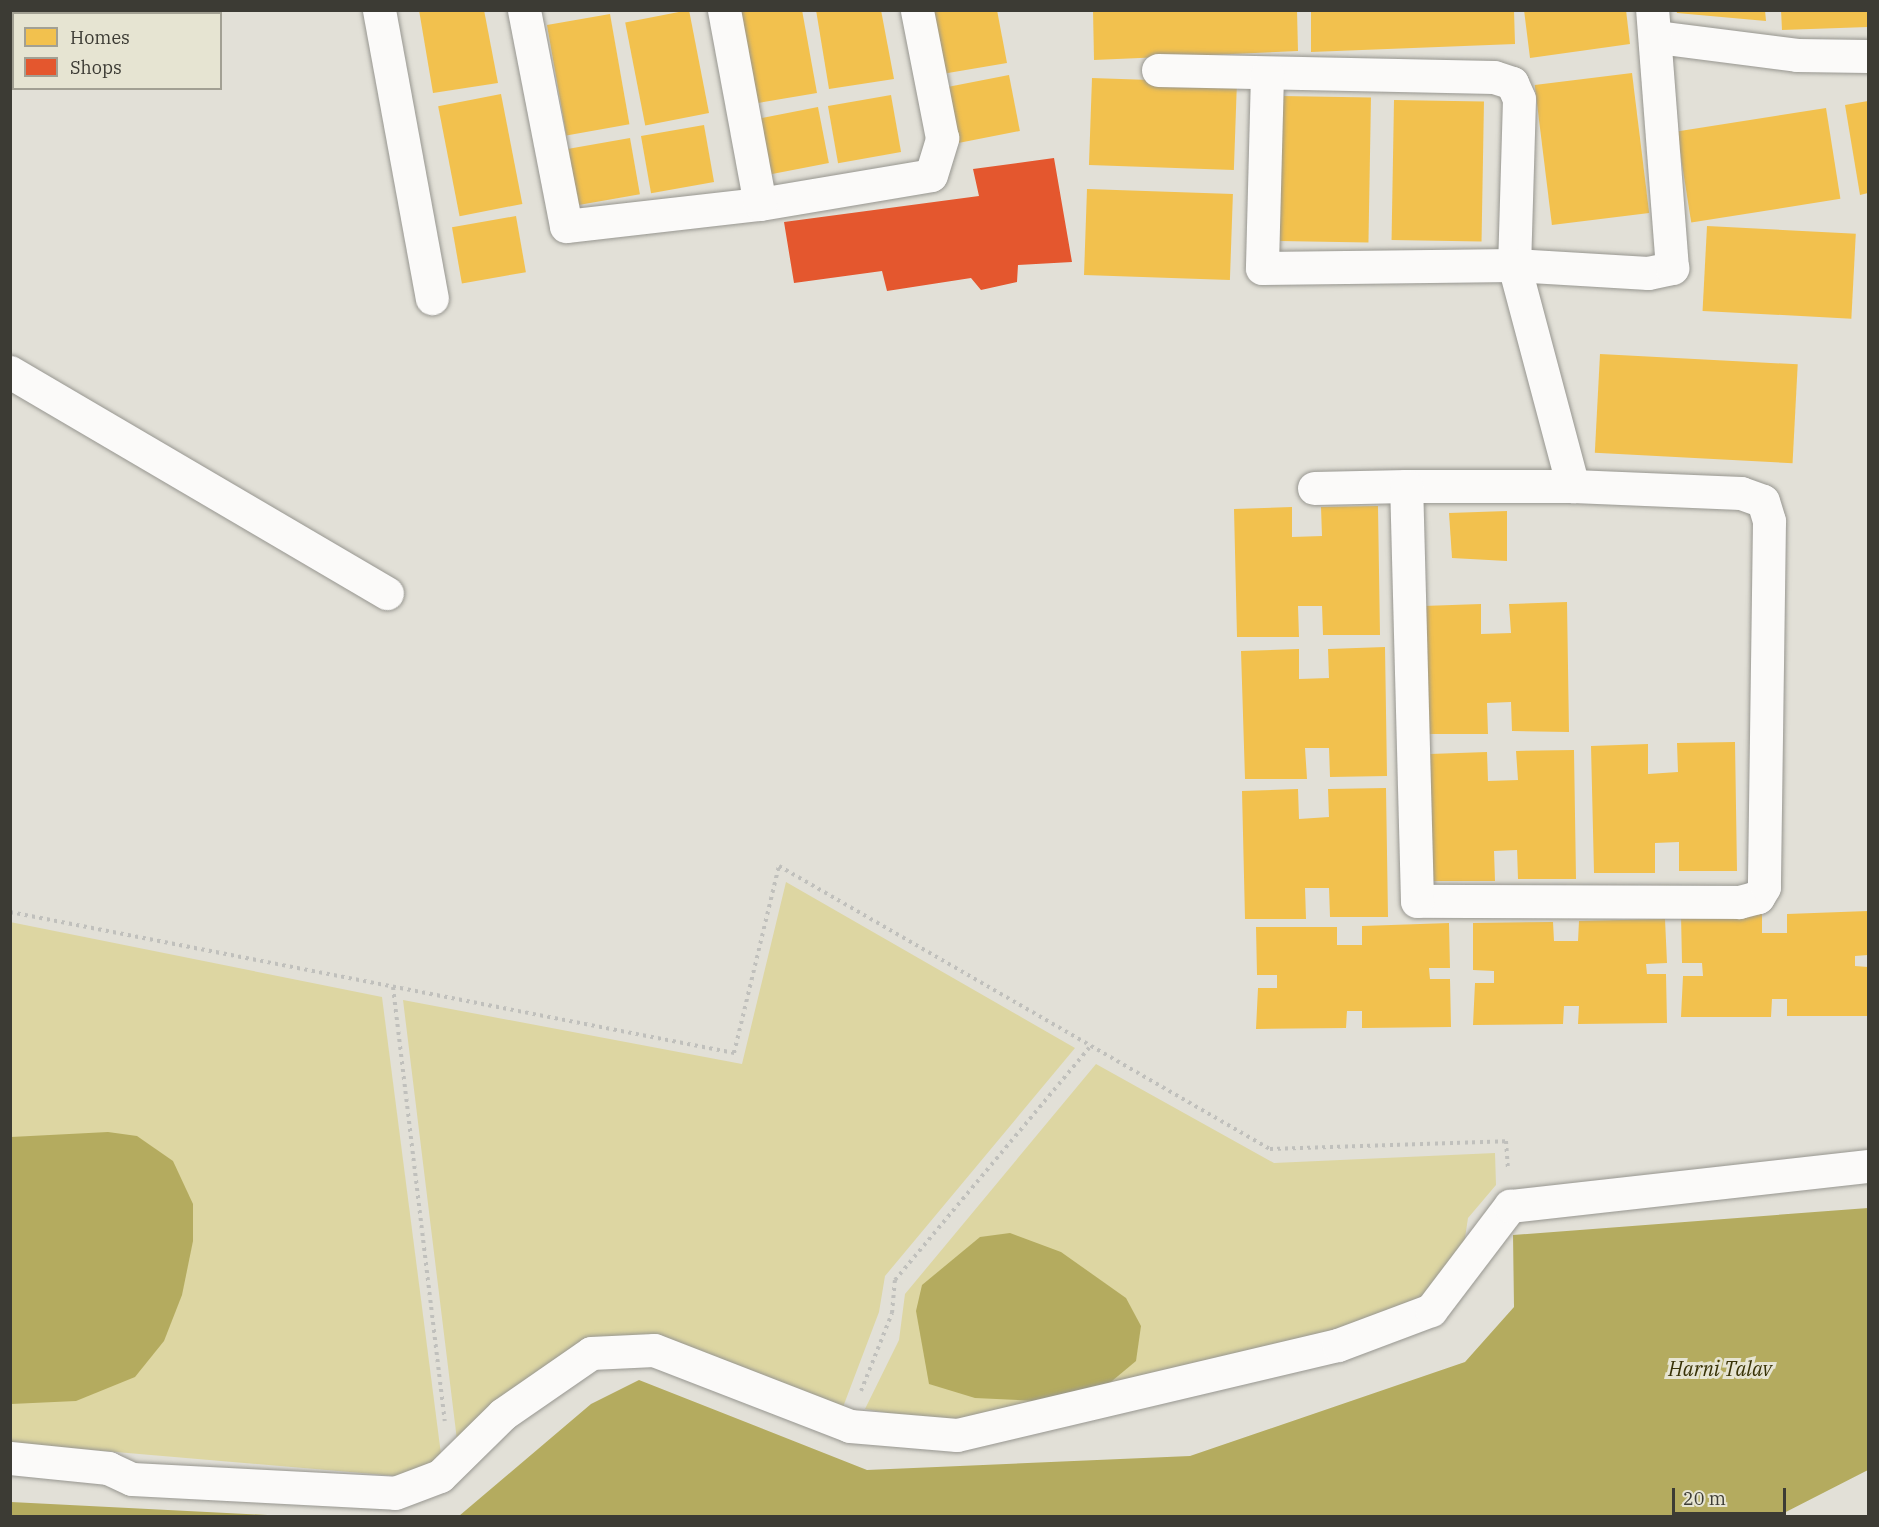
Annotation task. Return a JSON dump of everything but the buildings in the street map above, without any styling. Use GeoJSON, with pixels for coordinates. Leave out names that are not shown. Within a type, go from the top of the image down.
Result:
{"type":"FeatureCollection","features":[{"type":"Feature","properties":{"kind":"street"},"geometry":{"type":"LineString","coordinates":[[379,10],[432,298]]}},
{"type":"Feature","properties":{"kind":"street"},"geometry":{"type":"LineString","coordinates":[[524,10],[566,226],[760,204],[931,175],[942,138],[917,10]]}},
{"type":"Feature","properties":{"kind":"street"},"geometry":{"type":"LineString","coordinates":[[724,10],[760,204]]}},
{"type":"Feature","properties":{"kind":"street"},"geometry":{"type":"LineString","coordinates":[[1268,74],[1262,268],[1514,265],[1648,273],[1672,268],[1654,24],[1797,55],[1869,56]]}},
{"type":"Feature","properties":{"kind":"street"},"geometry":{"type":"LineString","coordinates":[[1158,70],[1494,77],[1512,83],[1519,99],[1514,265],[1573,486]]}},
{"type":"Feature","properties":{"kind":"street"},"geometry":{"type":"LineString","coordinates":[[10,372],[387,593]]}},
{"type":"Feature","properties":{"kind":"street"},"geometry":{"type":"LineString","coordinates":[[1314,488],[1406,486],[1573,486],[1741,493],[1763,501],[1767,511],[1764,887],[1758,897],[1715,902],[1417,901],[1406,486]]}},
{"type":"Feature","properties":{"kind":"street"},"geometry":{"type":"LineString","coordinates":[[10,1458],[108,1468],[132,1479],[395,1493],[440,1476],[503,1414],[591,1353],[654,1350],[850,1426],[957,1435],[1338,1345],[1431,1310],[1510,1206],[1869,1166]]}},
{"type":"Feature","properties":{"kind":"path"},"geometry":{"type":"LineString","coordinates":[[10,912],[734,1053],[779,866],[1270,1149],[1506,1141],[1510,1206]]}},
{"type":"Feature","properties":{"kind":"path"},"geometry":{"type":"LineString","coordinates":[[393,987],[451,1466]]}},
{"type":"Feature","properties":{"kind":"path"},"geometry":{"type":"LineString","coordinates":[[850,1426],[892,1312],[896,1280],[1091,1046]]}},
{"type":"Feature","properties":{"kind":"shaded area"},"geometry":{"type":"Polygon","coordinates":[[[786,882],[1075,1048],[885,1276],[879,1312],[843,1407],[655,1335],[457,1440],[403,1000],[742,1064],[786,882]]]}},
{"type":"Feature","properties":{"kind":"shaded area"},"geometry":{"type":"Polygon","coordinates":[[[10,922],[382,997],[442,1462],[408,1477],[11,1443],[10,922]]]}},
{"type":"Feature","properties":{"kind":"shaded area"},"geometry":{"type":"Polygon","coordinates":[[[1096,1064],[1274,1163],[1495,1153],[1496,1185],[1468,1218],[1463,1251],[1427,1300],[1334,1339],[960,1425],[865,1409],[899,1340],[905,1294],[1096,1064]]]}},
{"type":"Feature","properties":{"kind":"water"},"geometry":{"type":"Polygon","coordinates":[[[108,1132],[137,1136],[173,1161],[193,1204],[193,1241],[182,1295],[164,1341],[135,1377],[76,1401],[11,1404],[11,1137],[108,1132]]]}},
{"type":"Feature","properties":{"kind":"water","name":"Harni Talav"},"geometry":{"type":"Polygon","coordinates":[[[1868,1208],[1868,1470],[1778,1516],[459,1516],[591,1404],[639,1380],[867,1470],[1190,1456],[1465,1362],[1514,1307],[1513,1235],[1868,1208]]]}},
{"type":"Feature","properties":{"kind":"water"},"geometry":{"type":"Polygon","coordinates":[[[1010,1233],[1061,1252],[1126,1298],[1141,1326],[1136,1361],[1106,1386],[1038,1401],[975,1398],[929,1384],[916,1311],[922,1285],[980,1237],[1010,1233]]]}},
{"type":"Feature","properties":{"kind":"water"},"geometry":{"type":"Polygon","coordinates":[[[11,1502],[286,1516],[11,1516],[11,1502]]]}}]}
